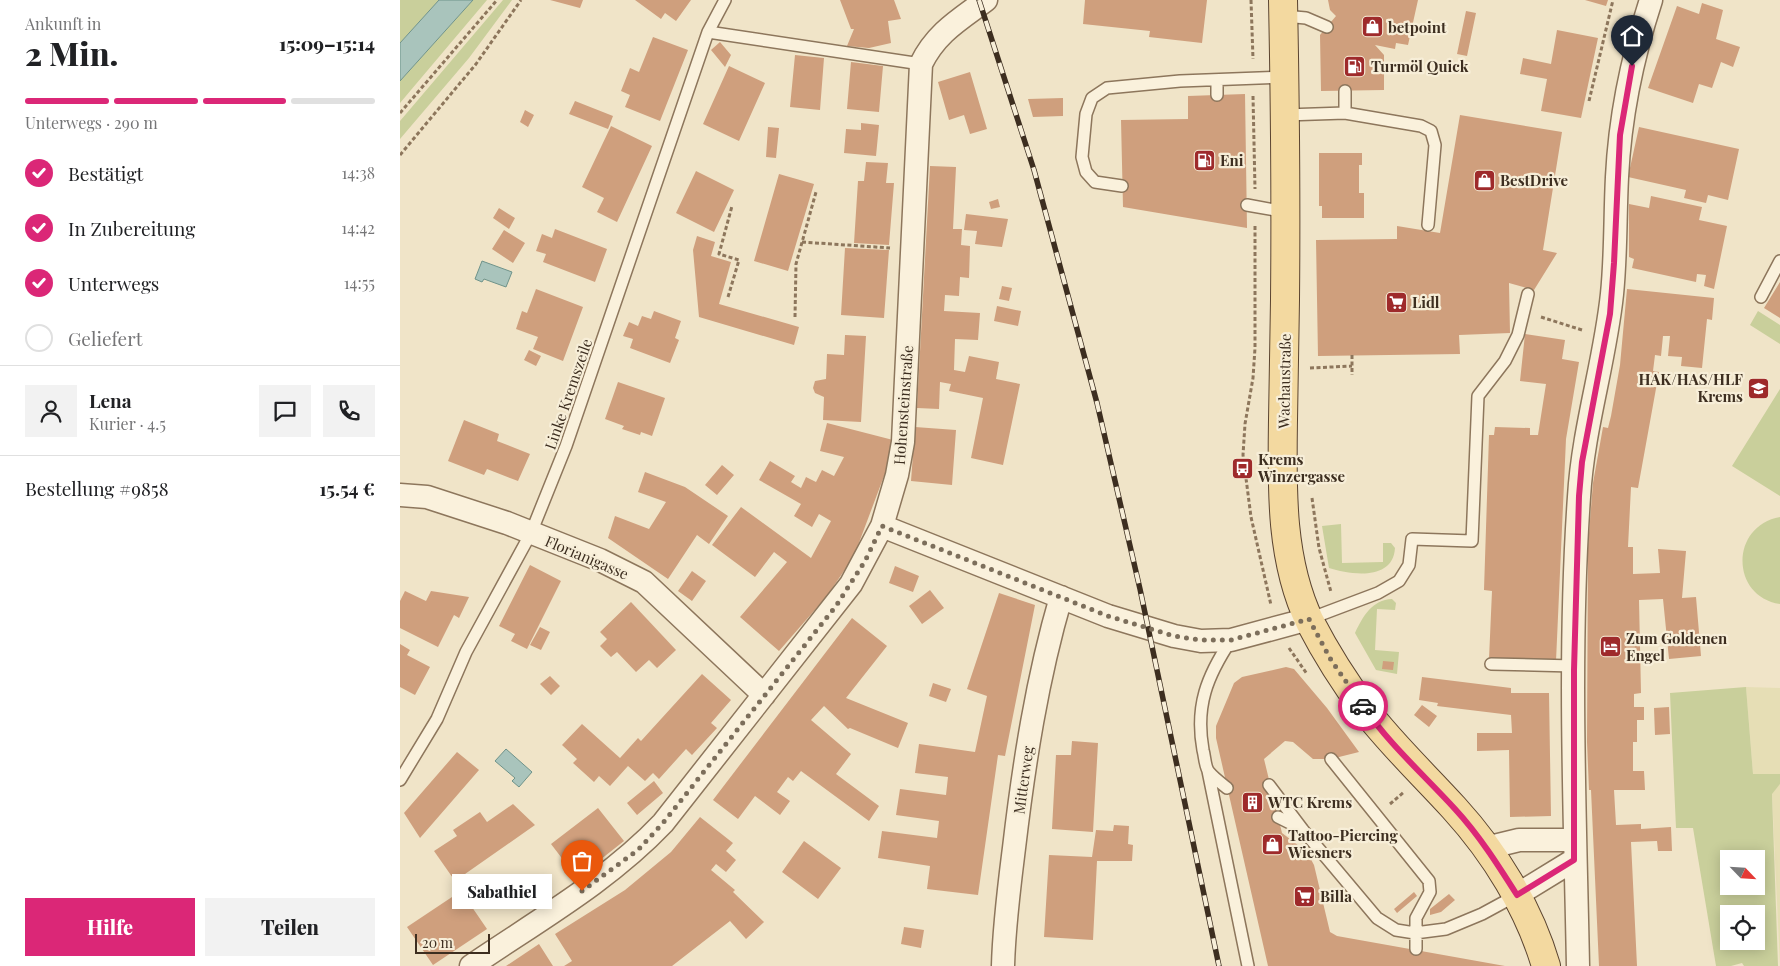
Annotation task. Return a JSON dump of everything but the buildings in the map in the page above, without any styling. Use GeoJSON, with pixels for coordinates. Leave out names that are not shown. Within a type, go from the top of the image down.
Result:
{"type":"FeatureCollection","features":[{"type":"Feature","properties":{"kind":"main road","name":"Wachaustraße"},"geometry":{"type":"LineString","coordinates":[[1283,8],[1286,212],[1283,493],[1289,553],[1309,619],[1340,673],[1366,711],[1418,771],[1456,810],[1486,848],[1517,895],[1540,947],[1546,966]]}},
{"type":"Feature","properties":{"kind":"street","name":"Hohensteinstraße"},"geometry":{"type":"LineString","coordinates":[[471,966],[613,870],[638,850],[663,823],[846,592],[882,526],[898,475],[903,442],[921,64],[928,49],[940,34],[986,0]]}},
{"type":"Feature","properties":{"kind":"street"},"geometry":{"type":"LineString","coordinates":[[1578,966],[1574,850],[1574,666],[1579,496],[1582,462],[1607,333],[1612,295],[1617,177],[1626,96],[1639,36],[1651,0]]}},
{"type":"Feature","properties":{"kind":"street","name":"Florianigasse"},"geometry":{"type":"LineString","coordinates":[[400,495],[427,498],[531,533],[600,560],[644,582],[764,695]]}},
{"type":"Feature","properties":{"kind":"street"},"geometry":{"type":"LineString","coordinates":[[882,526],[1108,616],[1174,636],[1200,640],[1231,640],[1309,619]]}},
{"type":"Feature","properties":{"kind":"street","name":"Mitterweg"},"geometry":{"type":"LineString","coordinates":[[1003,966],[1004,932],[1015,836],[1033,712],[1047,645],[1061,597]]}},
{"type":"Feature","properties":{"kind":"street"},"geometry":{"type":"LineString","coordinates":[[1486,848],[1519,840],[1574,850]]}},
{"type":"Feature","properties":{"kind":"street"},"geometry":{"type":"LineString","coordinates":[[1517,895],[1574,850]]}},
{"type":"Feature","properties":{"kind":"lane","name":"Linke Kremszeile"},"geometry":{"type":"LineString","coordinates":[[400,780],[437,719],[466,652],[531,533],[566,446],[708,32],[725,0]]}},
{"type":"Feature","properties":{"kind":"lane"},"geometry":{"type":"LineString","coordinates":[[1283,8],[1327,27]]}},
{"type":"Feature","properties":{"kind":"lane"},"geometry":{"type":"LineString","coordinates":[[708,32],[921,64]]}},
{"type":"Feature","properties":{"kind":"lane"},"geometry":{"type":"LineString","coordinates":[[1122,186],[1095,182],[1086,172],[1082,157],[1086,114],[1092,98],[1108,88],[1180,81],[1284,77]]}},
{"type":"Feature","properties":{"kind":"lane"},"geometry":{"type":"LineString","coordinates":[[1217,80],[1217,95]]}},
{"type":"Feature","properties":{"kind":"lane"},"geometry":{"type":"LineString","coordinates":[[1345,91],[1345,114]]}},
{"type":"Feature","properties":{"kind":"lane"},"geometry":{"type":"LineString","coordinates":[[1285,115],[1345,114],[1421,126],[1432,131],[1435,145],[1428,225]]}},
{"type":"Feature","properties":{"kind":"lane"},"geometry":{"type":"LineString","coordinates":[[1251,206],[1286,212]]}},
{"type":"Feature","properties":{"kind":"lane"},"geometry":{"type":"LineString","coordinates":[[1762,297],[1780,262]]}},
{"type":"Feature","properties":{"kind":"lane"},"geometry":{"type":"LineString","coordinates":[[1309,619],[1378,593],[1399,581],[1409,565],[1412,539],[1472,541],[1478,396],[1510,352],[1518,335],[1528,294]]}},
{"type":"Feature","properties":{"kind":"lane"},"geometry":{"type":"LineString","coordinates":[[1231,640],[1214,666],[1204,690],[1200,714],[1201,740],[1248,966]]}},
{"type":"Feature","properties":{"kind":"lane"},"geometry":{"type":"LineString","coordinates":[[1491,664],[1574,666]]}},
{"type":"Feature","properties":{"kind":"lane"},"geometry":{"type":"LineString","coordinates":[[1330,759],[1429,881],[1430,892],[1416,918],[1416,949]]}},
{"type":"Feature","properties":{"kind":"lane"},"geometry":{"type":"LineString","coordinates":[[1208,771],[1227,788]]}},
{"type":"Feature","properties":{"kind":"lane"},"geometry":{"type":"LineString","coordinates":[[1269,785],[1303,830],[1378,918],[1396,930],[1415,933],[1446,928],[1482,914],[1517,895]]}},
{"type":"Feature","properties":{"kind":"lane"},"geometry":{"type":"LineString","coordinates":[[1278,817],[1303,830]]}},
{"type":"Feature","properties":{"kind":"path"},"geometry":{"type":"LineString","coordinates":[[400,113],[497,0]]}},
{"type":"Feature","properties":{"kind":"path"},"geometry":{"type":"LineString","coordinates":[[400,156],[476,64],[521,0]]}},
{"type":"Feature","properties":{"kind":"path"},"geometry":{"type":"LineString","coordinates":[[1252,0],[1251,206],[1255,348],[1243,455],[1247,499],[1267,595]]}},
{"type":"Feature","properties":{"kind":"path"},"geometry":{"type":"LineString","coordinates":[[1589,101],[1613,0]]}},
{"type":"Feature","properties":{"kind":"path"},"geometry":{"type":"LineString","coordinates":[[795,317],[796,264],[816,192]]}},
{"type":"Feature","properties":{"kind":"path"},"geometry":{"type":"LineString","coordinates":[[728,298],[739,260],[719,254],[732,206]]}},
{"type":"Feature","properties":{"kind":"path"},"geometry":{"type":"LineString","coordinates":[[802,242],[893,248]]}},
{"type":"Feature","properties":{"kind":"path"},"geometry":{"type":"LineString","coordinates":[[1550,320],[1582,330]]}},
{"type":"Feature","properties":{"kind":"path"},"geometry":{"type":"LineString","coordinates":[[1352,355],[1352,375]]}},
{"type":"Feature","properties":{"kind":"path"},"geometry":{"type":"LineString","coordinates":[[1309,368],[1352,366]]}},
{"type":"Feature","properties":{"kind":"shaded area"},"geometry":{"type":"Polygon","coordinates":[[[1746,687],[1780,688],[1780,774],[1753,774],[1746,687]]]}},
{"type":"Feature","properties":{"kind":"shaded area"},"geometry":{"type":"Polygon","coordinates":[[[1780,784],[1780,966],[1772,793],[1780,784]]]}},
{"type":"Feature","properties":{"kind":"green space"},"geometry":{"type":"Polygon","coordinates":[[[400,0],[439,0],[400,43],[400,0]]]}},
{"type":"Feature","properties":{"kind":"green space"},"geometry":{"type":"Polygon","coordinates":[[[473,0],[487,0],[400,103],[400,81],[473,0]]]}},
{"type":"Feature","properties":{"kind":"green space"},"geometry":{"type":"Polygon","coordinates":[[[503,0],[512,0],[469,58],[400,139],[400,121],[503,0]]]}},
{"type":"Feature","properties":{"kind":"green space"},"geometry":{"type":"Polygon","coordinates":[[[1758,311],[1780,325],[1780,344],[1750,325],[1758,311]]]}},
{"type":"Feature","properties":{"kind":"green space"},"geometry":{"type":"Polygon","coordinates":[[[1780,389],[1780,496],[1732,466],[1780,389]]]}},
{"type":"Feature","properties":{"kind":"green space"},"geometry":{"type":"Polygon","coordinates":[[[1780,517],[1780,604],[1764,598],[1752,588],[1745,575],[1742,561],[1745,546],[1752,533],[1764,523],[1780,517]]]}},
{"type":"Feature","properties":{"kind":"green space"},"geometry":{"type":"Polygon","coordinates":[[[1341,524],[1342,563],[1383,562],[1383,543],[1391,543],[1395,548],[1392,559],[1387,566],[1379,571],[1369,573],[1338,571],[1329,568],[1322,526],[1341,524]]]}},
{"type":"Feature","properties":{"kind":"green space"},"geometry":{"type":"Polygon","coordinates":[[[1392,599],[1396,603],[1395,610],[1377,609],[1375,650],[1399,652],[1397,674],[1376,670],[1355,633],[1369,610],[1379,602],[1392,599]]]}},
{"type":"Feature","properties":{"kind":"green space"},"geometry":{"type":"Polygon","coordinates":[[[1746,687],[1753,774],[1780,774],[1780,784],[1772,794],[1778,966],[1744,966],[1742,963],[1731,966],[1716,966],[1693,828],[1676,828],[1670,693],[1746,687]]]}},
{"type":"Feature","properties":{"kind":"water"},"geometry":{"type":"Polygon","coordinates":[[[439,0],[473,0],[400,81],[400,43],[439,0]]]}},
{"type":"Feature","properties":{"kind":"water"},"geometry":{"type":"Polygon","coordinates":[[[482,261],[512,272],[506,287],[484,279],[482,282],[475,279],[482,261]]]}},
{"type":"Feature","properties":{"kind":"water"},"geometry":{"type":"Polygon","coordinates":[[[506,749],[532,772],[519,787],[512,781],[515,778],[495,761],[506,749]]]}},
{"type":"Feature","properties":{"kind":"railway"},"geometry":{"type":"LineString","coordinates":[[979,0],[1034,170],[1097,403],[1140,589],[1219,966]]}},
{"type":"Feature","properties":{"kind":"way so far"},"geometry":{"type":"LineString","coordinates":[[582,891],[638,850],[663,823],[836,606],[865,561],[882,526],[1108,616],[1174,636],[1200,640],[1231,640],[1309,619],[1331,660],[1363,706]]}},
{"type":"Feature","properties":{"kind":"place","name":"betpoint"},"geometry":{"type":"Point","coordinates":[1372,27]}},
{"type":"Feature","properties":{"kind":"place","name":"Turmöl Quick"},"geometry":{"type":"Point","coordinates":[1355,66]}},
{"type":"Feature","properties":{"kind":"place","name":"Eni"},"geometry":{"type":"Point","coordinates":[1204,160]}},
{"type":"Feature","properties":{"kind":"place","name":"BestDrive"},"geometry":{"type":"Point","coordinates":[1484,180]}},
{"type":"Feature","properties":{"kind":"place","name":"Lidl"},"geometry":{"type":"Point","coordinates":[1396,302]}},
{"type":"Feature","properties":{"kind":"place","name":"HAK/HAS/HLF Krems"},"geometry":{"type":"Point","coordinates":[1759,388]}},
{"type":"Feature","properties":{"kind":"place","name":"Krems Winzergasse"},"geometry":{"type":"Point","coordinates":[1242,468]}},
{"type":"Feature","properties":{"kind":"place","name":"Zum Goldenen Engel"},"geometry":{"type":"Point","coordinates":[1610,647]}},
{"type":"Feature","properties":{"kind":"place","name":"WTC Krems"},"geometry":{"type":"Point","coordinates":[1252,802]}},
{"type":"Feature","properties":{"kind":"place","name":"Tattoo-Piercing Wiesners"},"geometry":{"type":"Point","coordinates":[1272,844]}},
{"type":"Feature","properties":{"kind":"place","name":"Sabathiel"},"geometry":{"type":"Point","coordinates":[582,891]}},
{"type":"Feature","properties":{"kind":"place","name":"Billa"},"geometry":{"type":"Point","coordinates":[1304,896]}},
{"type":"Feature","properties":{"kind":"route"},"geometry":{"type":"LineString","coordinates":[[1363,706],[1418,771],[1456,810],[1486,848],[1517,895],[1574,860],[1574,670],[1579,496],[1582,462],[1610,314],[1620,135],[1632,66]]}}]}
